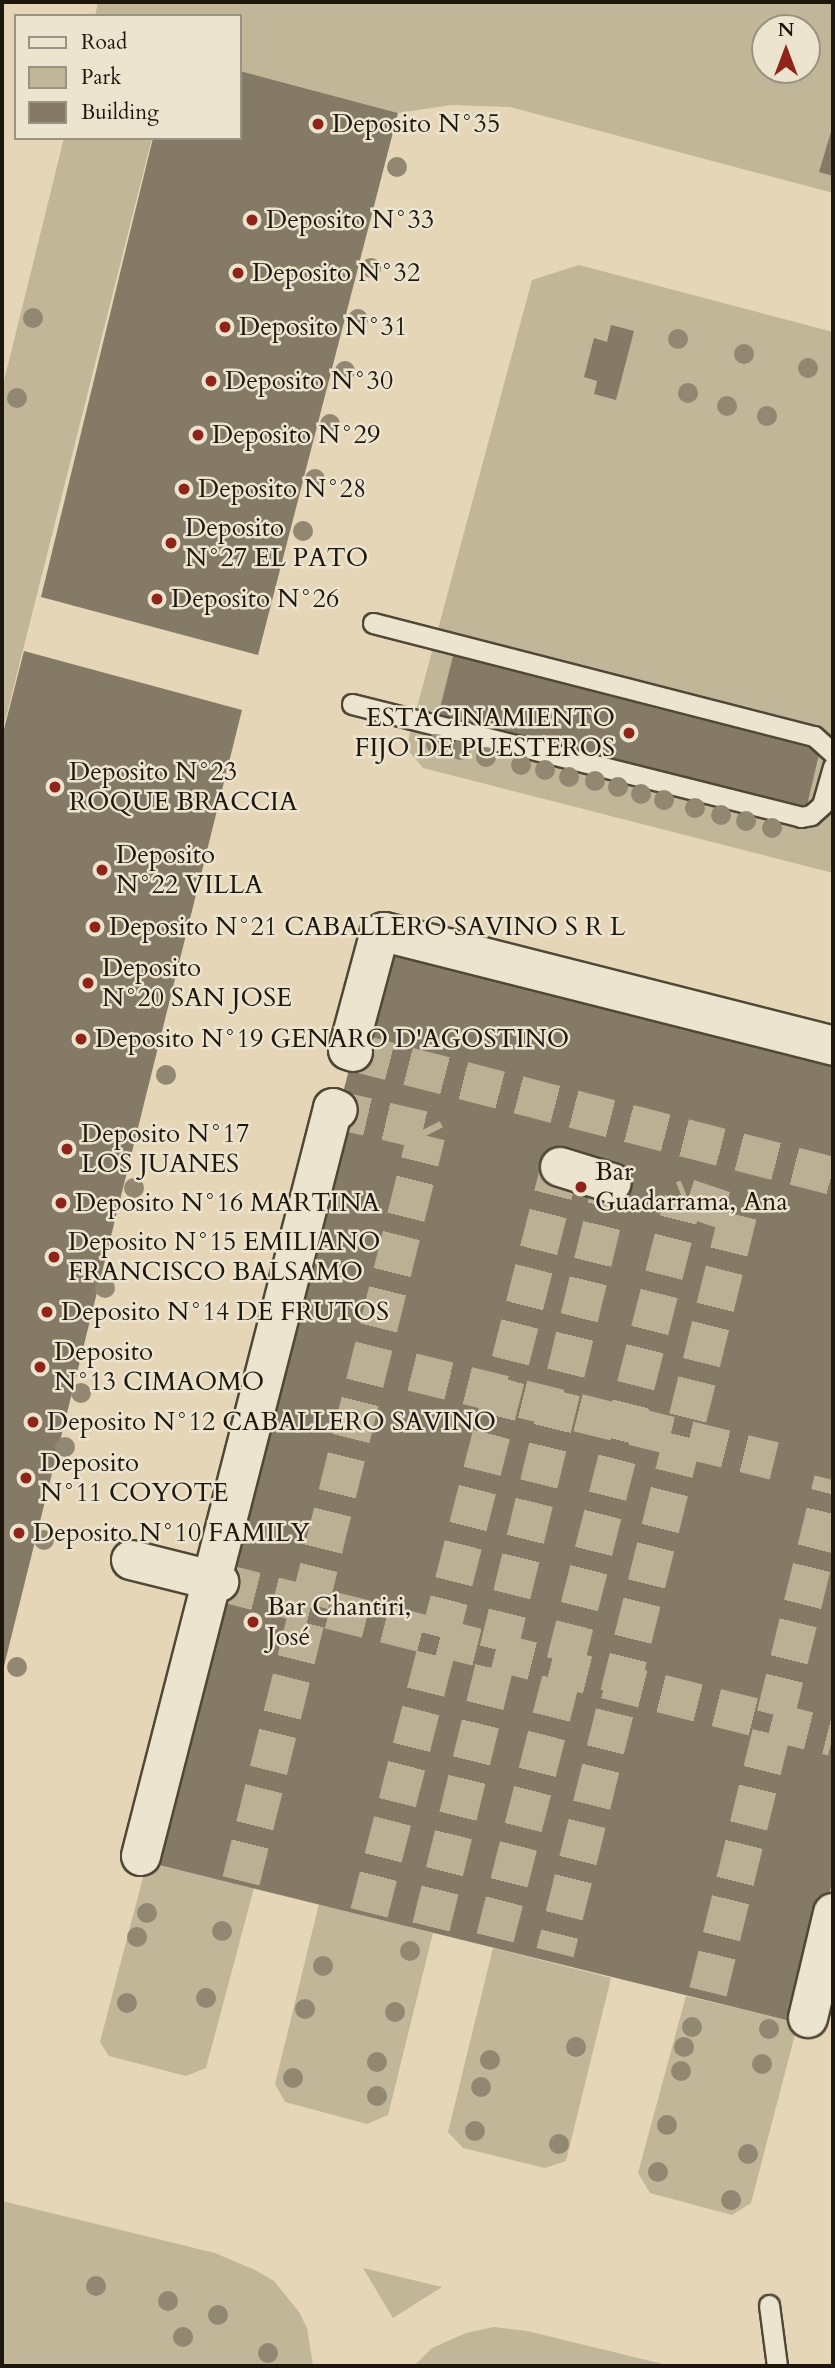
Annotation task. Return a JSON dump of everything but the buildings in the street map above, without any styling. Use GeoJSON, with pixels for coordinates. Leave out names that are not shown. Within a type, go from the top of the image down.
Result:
{"type":"FeatureCollection","features":[{"type":"Feature","properties":{"kind":"street"},"geometry":{"type":"LineString","coordinates":[[354,1052],[348,1050],[379,935],[384,932],[833,1046]]}},
{"type":"Feature","properties":{"kind":"street"},"geometry":{"type":"LineString","coordinates":[[141,1856],[215,1581],[332,1108],[338,1110]]}},
{"type":"Feature","properties":{"kind":"street"},"geometry":{"type":"LineString","coordinates":[[560,1167],[612,1183]]}},
{"type":"Feature","properties":{"kind":"street"},"geometry":{"type":"LineString","coordinates":[[131,1560],[215,1581]]}},
{"type":"Feature","properties":{"kind":"street"},"geometry":{"type":"LineString","coordinates":[[808,2018],[833,1913]]}},
{"type":"Feature","properties":{"kind":"lane"},"geometry":{"type":"LineString","coordinates":[[373,623],[814,736],[833,754]]}},
{"type":"Feature","properties":{"kind":"lane"},"geometry":{"type":"LineString","coordinates":[[352,704],[801,817],[811,816],[822,805],[833,767]]}},
{"type":"Feature","properties":{"kind":"lane"},"geometry":{"type":"LineString","coordinates":[[769,2305],[777,2366]]}},
{"type":"Feature","properties":{"kind":"green space"},"geometry":{"type":"Polygon","coordinates":[[[98,2],[833,2],[833,193],[510,107],[451,105],[398,113],[242,72],[242,14],[95,14],[98,2]]]}},
{"type":"Feature","properties":{"kind":"green space"},"geometry":{"type":"Polygon","coordinates":[[[64,140],[151,140],[2,733],[2,389],[64,140]]]}},
{"type":"Feature","properties":{"kind":"green space"},"geometry":{"type":"Polygon","coordinates":[[[579,265],[833,332],[833,873],[423,768],[406,748],[532,280],[579,265]]]}},
{"type":"Feature","properties":{"kind":"green space"},"geometry":{"type":"Polygon","coordinates":[[[147,1862],[254,1888],[206,2068],[186,2076],[109,2056],[100,2042],[147,1862]]]}},
{"type":"Feature","properties":{"kind":"green space"},"geometry":{"type":"Polygon","coordinates":[[[319,1904],[433,1933],[388,2115],[367,2124],[285,2102],[275,2084],[319,1904]]]}},
{"type":"Feature","properties":{"kind":"green space"},"geometry":{"type":"Polygon","coordinates":[[[493,1948],[611,1978],[566,2161],[545,2168],[463,2148],[448,2132],[493,1948]]]}},
{"type":"Feature","properties":{"kind":"green space"},"geometry":{"type":"Polygon","coordinates":[[[686,1996],[798,2023],[751,2203],[732,2215],[650,2193],[638,2173],[686,1996]]]}},
{"type":"Feature","properties":{"kind":"green space"},"geometry":{"type":"Polygon","coordinates":[[[2,2201],[215,2253],[255,2270],[274,2281],[299,2312],[307,2328],[313,2366],[2,2366],[2,2201]]]}},
{"type":"Feature","properties":{"kind":"green space"},"geometry":{"type":"Polygon","coordinates":[[[363,2268],[442,2287],[393,2318],[363,2268]]]}},
{"type":"Feature","properties":{"kind":"green space"},"geometry":{"type":"Polygon","coordinates":[[[494,2327],[527,2331],[671,2366],[414,2366],[432,2348],[466,2333],[494,2327]]]}},
{"type":"Feature","properties":{"kind":"tunnel"},"geometry":{"type":"LineString","coordinates":[[353,1052],[833,1176]]}},
{"type":"Feature","properties":{"kind":"tunnel"},"geometry":{"type":"LineString","coordinates":[[241,1881],[426,1136],[423,1130],[338,1110]]}},
{"type":"Feature","properties":{"kind":"tunnel"},"geometry":{"type":"LineString","coordinates":[[369,1913],[560,1167]]}},
{"type":"Feature","properties":{"kind":"tunnel"},"geometry":{"type":"LineString","coordinates":[[431,1927],[612,1183]]}},
{"type":"Feature","properties":{"kind":"tunnel"},"geometry":{"type":"LineString","coordinates":[[495,1938],[683,1200],[688,1198],[738,1215],[555,1953]]}},
{"type":"Feature","properties":{"kind":"tunnel"},"geometry":{"type":"LineString","coordinates":[[412,1372],[774,1461]]}},
{"type":"Feature","properties":{"kind":"tunnel"},"geometry":{"type":"LineString","coordinates":[[708,1992],[833,1480]]}},
{"type":"Feature","properties":{"kind":"tunnel"},"geometry":{"type":"LineString","coordinates":[[219,1582],[833,1737]]}},
{"type":"Feature","properties":{"kind":"place","name":"Deposito N°35"},"geometry":{"type":"Point","coordinates":[318,124]}},
{"type":"Feature","properties":{"kind":"place","name":"Deposito N°33"},"geometry":{"type":"Point","coordinates":[252,220]}},
{"type":"Feature","properties":{"kind":"place","name":"Deposito N°32"},"geometry":{"type":"Point","coordinates":[238,273]}},
{"type":"Feature","properties":{"kind":"place","name":"Deposito N°31"},"geometry":{"type":"Point","coordinates":[225,327]}},
{"type":"Feature","properties":{"kind":"place","name":"Deposito N°30"},"geometry":{"type":"Point","coordinates":[211,381]}},
{"type":"Feature","properties":{"kind":"place","name":"Deposito N°29"},"geometry":{"type":"Point","coordinates":[198,435]}},
{"type":"Feature","properties":{"kind":"place","name":"Deposito N°28"},"geometry":{"type":"Point","coordinates":[184,489]}},
{"type":"Feature","properties":{"kind":"place","name":"Deposito N°27 EL PATO"},"geometry":{"type":"Point","coordinates":[171,543]}},
{"type":"Feature","properties":{"kind":"place","name":"Deposito N°26"},"geometry":{"type":"Point","coordinates":[157,599]}},
{"type":"Feature","properties":{"kind":"place","name":"ESTACINAMIENTO FIJO DE PUESTEROS"},"geometry":{"type":"Point","coordinates":[629,733]}},
{"type":"Feature","properties":{"kind":"place","name":"Deposito N°23 ROQUE BRACCIA"},"geometry":{"type":"Point","coordinates":[55,787]}},
{"type":"Feature","properties":{"kind":"place","name":"Deposito N°22 VILLA"},"geometry":{"type":"Point","coordinates":[102,870]}},
{"type":"Feature","properties":{"kind":"place","name":"Deposito N°21 CABALLERO SAVINO S R L"},"geometry":{"type":"Point","coordinates":[95,927]}},
{"type":"Feature","properties":{"kind":"place","name":"Deposito N°20 SAN JOSE"},"geometry":{"type":"Point","coordinates":[88,983]}},
{"type":"Feature","properties":{"kind":"place","name":"Deposito N°19 GENARO D'AGOSTINO"},"geometry":{"type":"Point","coordinates":[81,1039]}},
{"type":"Feature","properties":{"kind":"place","name":"Deposito N°17 LOS JUANES"},"geometry":{"type":"Point","coordinates":[67,1149]}},
{"type":"Feature","properties":{"kind":"place","name":"Bar Guadarrama, Ana"},"geometry":{"type":"Point","coordinates":[581,1187]}},
{"type":"Feature","properties":{"kind":"place","name":"Deposito N°16 MARTINA"},"geometry":{"type":"Point","coordinates":[61,1203]}},
{"type":"Feature","properties":{"kind":"place","name":"Deposito N°15 EMILIANO FRANCISCO BALSAMO"},"geometry":{"type":"Point","coordinates":[54,1257]}},
{"type":"Feature","properties":{"kind":"place","name":"Deposito N°14 DE FRUTOS"},"geometry":{"type":"Point","coordinates":[47,1312]}},
{"type":"Feature","properties":{"kind":"place","name":"Deposito N°13 CIMAOMO"},"geometry":{"type":"Point","coordinates":[40,1367]}},
{"type":"Feature","properties":{"kind":"place","name":"Deposito N°12 CABALLERO SAVINO"},"geometry":{"type":"Point","coordinates":[33,1422]}},
{"type":"Feature","properties":{"kind":"place","name":"Deposito N°11 COYOTE"},"geometry":{"type":"Point","coordinates":[26,1478]}},
{"type":"Feature","properties":{"kind":"place","name":"Deposito N°10 FAMILY"},"geometry":{"type":"Point","coordinates":[19,1533]}},
{"type":"Feature","properties":{"kind":"place","name":"Bar Chantiri, José"},"geometry":{"type":"Point","coordinates":[253,1622]}}]}
